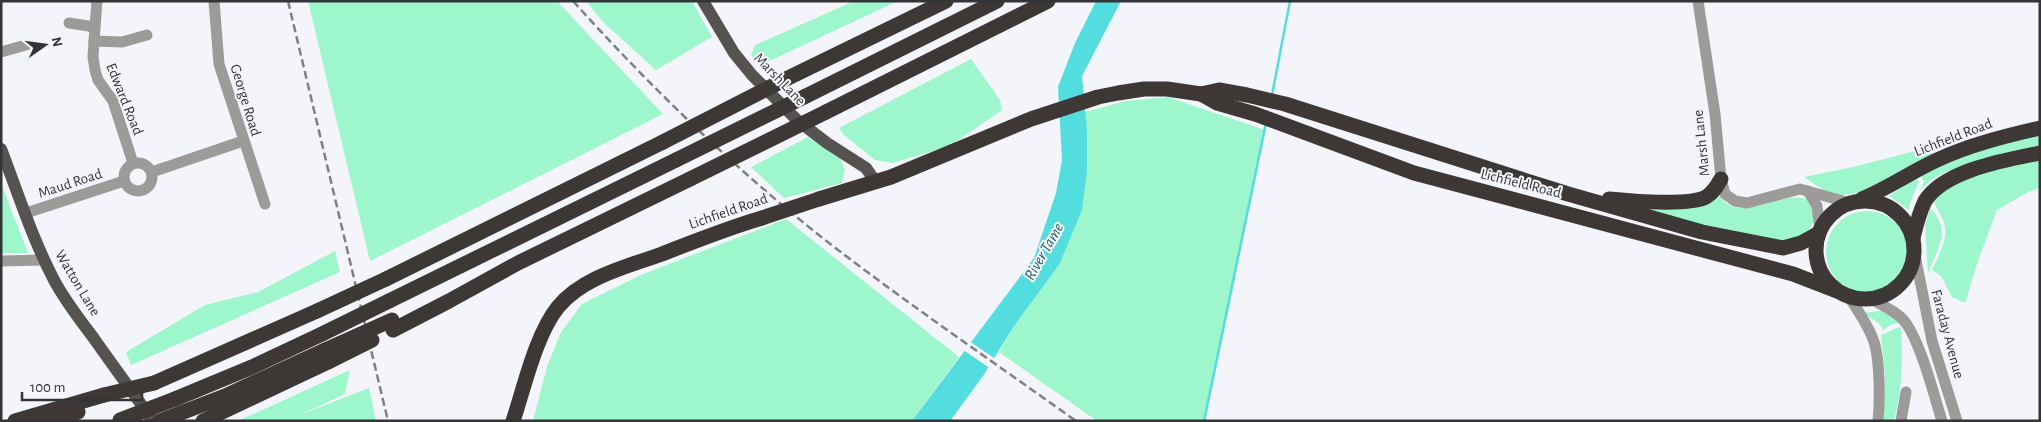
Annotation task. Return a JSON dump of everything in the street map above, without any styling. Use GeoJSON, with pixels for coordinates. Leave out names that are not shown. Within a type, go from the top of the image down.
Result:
{"type":"FeatureCollection","features":[{"type":"Feature","properties":{"kind":"highway"},"geometry":{"type":"LineString","coordinates":[[15,421],[106,399],[158,382],[317,311],[386,279],[946,1]]}},
{"type":"Feature","properties":{"kind":"highway"},"geometry":{"type":"LineString","coordinates":[[119,420],[252,367],[322,334],[997,1]]}},
{"type":"Feature","properties":{"kind":"highway"},"geometry":{"type":"LineString","coordinates":[[203,421],[327,356],[392,325],[446,294],[518,263],[1048,1]]}},
{"type":"Feature","properties":{"kind":"highway","name":"Lichfield Road"},"geometry":{"type":"LineString","coordinates":[[513,421],[547,322],[568,297],[602,276],[729,228],[869,183],[952,153],[1031,119],[1098,97],[1144,89],[1167,89],[1201,94],[1219,90],[1258,97],[1568,194],[1702,232],[1763,246],[1791,247],[1819,231]]}},
{"type":"Feature","properties":{"kind":"highway","name":"Lichfield Road"},"geometry":{"type":"LineString","coordinates":[[1201,94],[1217,103],[1256,114],[1414,173],[1793,274],[1843,294]]}},
{"type":"Feature","properties":{"kind":"highway","name":"Lichfield Road"},"geometry":{"type":"LineString","coordinates":[[1853,202],[1887,188],[1916,170],[1962,150],[2040,128]]}},
{"type":"Feature","properties":{"kind":"highway"},"geometry":{"type":"LineString","coordinates":[[1913,238],[1902,217],[1894,210],[1876,202],[1853,202],[1838,208],[1828,217],[1819,231],[1816,250],[1819,268],[1830,284],[1843,294],[1871,299],[1880,297],[1900,285],[1910,271],[1914,255],[1913,238],[1917,220],[1925,201],[1939,186],[1962,174],[2040,153]]}},
{"type":"Feature","properties":{"kind":"highway"},"geometry":{"type":"LineString","coordinates":[[1568,194],[1625,201],[1694,201],[1710,194],[1721,179]]}},
{"type":"Feature","properties":{"kind":"highway"},"geometry":{"type":"LineString","coordinates":[[160,421],[327,356]]}},
{"type":"Feature","properties":{"kind":"highway"},"geometry":{"type":"LineString","coordinates":[[54,421],[106,399]]}},
{"type":"Feature","properties":{"kind":"main road","name":"Marsh Lane"},"geometry":{"type":"LineString","coordinates":[[703,1],[734,53],[752,75],[797,120],[866,168],[869,183]]}},
{"type":"Feature","properties":{"kind":"main road","name":"Watton Lane"},"geometry":{"type":"LineString","coordinates":[[1,149],[20,204],[26,213],[44,260],[64,297],[153,421]]}},
{"type":"Feature","properties":{"kind":"street"},"geometry":{"type":"LineString","coordinates":[[94,41],[97,1]]}},
{"type":"Feature","properties":{"kind":"street","name":"George Road"},"geometry":{"type":"LineString","coordinates":[[214,1],[219,64],[265,204]]}},
{"type":"Feature","properties":{"kind":"street","name":"Marsh Lane"},"geometry":{"type":"LineString","coordinates":[[1698,1],[1715,114],[1722,189],[1727,197],[1741,202],[1769,198],[1794,190],[1808,191],[1853,202]]}},
{"type":"Feature","properties":{"kind":"street"},"geometry":{"type":"LineString","coordinates":[[69,23],[95,27]]}},
{"type":"Feature","properties":{"kind":"street","name":"Edward Road"},"geometry":{"type":"LineString","coordinates":[[133,163],[113,101],[98,80],[93,57],[94,41],[122,42],[147,35]]}},
{"type":"Feature","properties":{"kind":"street"},"geometry":{"type":"LineString","coordinates":[[1,52],[21,46],[19,60]]}},
{"type":"Feature","properties":{"kind":"street"},"geometry":{"type":"LineString","coordinates":[[152,172],[243,140]]}},
{"type":"Feature","properties":{"kind":"street"},"geometry":{"type":"LineString","coordinates":[[141,162],[148,166],[152,172],[150,184],[146,189],[133,190],[124,181],[125,170],[133,163],[141,162]]}},
{"type":"Feature","properties":{"kind":"street","name":"Maud Road"},"geometry":{"type":"LineString","coordinates":[[26,213],[124,181]]}},
{"type":"Feature","properties":{"kind":"street"},"geometry":{"type":"LineString","coordinates":[[1808,191],[1817,206],[1819,231]]}},
{"type":"Feature","properties":{"kind":"street","name":"Faraday Avenue"},"geometry":{"type":"LineString","coordinates":[[1914,255],[1932,341],[1957,421]]}},
{"type":"Feature","properties":{"kind":"street"},"geometry":{"type":"LineString","coordinates":[[1,261],[44,260]]}},
{"type":"Feature","properties":{"kind":"street"},"geometry":{"type":"LineString","coordinates":[[1843,294],[1864,321],[1874,342],[1877,354],[1878,421]]}},
{"type":"Feature","properties":{"kind":"street","name":"Faraday Avenue"},"geometry":{"type":"LineString","coordinates":[[1871,299],[1891,310],[1905,322],[1919,352],[1942,421]]}},
{"type":"Feature","properties":{"kind":"street"},"geometry":{"type":"LineString","coordinates":[[1901,421],[1906,392]]}},
{"type":"Feature","properties":{"kind":"green space"},"geometry":{"type":"Polygon","coordinates":[[[308,1],[557,1],[663,114],[370,261],[308,1]]]}},
{"type":"Feature","properties":{"kind":"green space"},"geometry":{"type":"Polygon","coordinates":[[[586,1],[692,1],[712,37],[656,70],[603,22],[586,1]]]}},
{"type":"Feature","properties":{"kind":"green space"},"geometry":{"type":"Polygon","coordinates":[[[854,1],[898,1],[759,66],[751,55],[755,45],[854,1]]]}},
{"type":"Feature","properties":{"kind":"green space"},"geometry":{"type":"Polygon","coordinates":[[[971,59],[1000,100],[1002,110],[950,146],[892,163],[875,160],[844,135],[839,128],[971,59]]]}},
{"type":"Feature","properties":{"kind":"green space"},"geometry":{"type":"Polygon","coordinates":[[[1168,97],[1265,130],[1204,421],[1097,421],[999,352],[1014,326],[1059,265],[1087,171],[1085,112],[1126,101],[1168,97]]]}},
{"type":"Feature","properties":{"kind":"green space"},"geometry":{"type":"Polygon","coordinates":[[[2040,133],[2040,145],[1945,172],[1931,180],[1920,191],[1924,182],[1921,175],[1958,157],[2040,133]]]}},
{"type":"Feature","properties":{"kind":"green space"},"geometry":{"type":"Polygon","coordinates":[[[808,137],[840,158],[845,170],[842,183],[784,198],[751,167],[808,137]]]}},
{"type":"Feature","properties":{"kind":"green space"},"geometry":{"type":"Polygon","coordinates":[[[1931,147],[1932,155],[1881,184],[1852,194],[1839,195],[1827,192],[1804,177],[1853,167],[1931,147]]]}},
{"type":"Feature","properties":{"kind":"green space"},"geometry":{"type":"Polygon","coordinates":[[[2040,159],[2040,188],[2028,192],[1997,210],[1965,303],[1952,297],[1941,276],[1932,270],[1945,235],[1943,220],[1934,201],[1942,192],[1953,185],[1982,173],[2040,159]]]}},
{"type":"Feature","properties":{"kind":"green space"},"geometry":{"type":"Polygon","coordinates":[[[1916,177],[1919,182],[1909,210],[1889,196],[1916,177]]]}},
{"type":"Feature","properties":{"kind":"green space"},"geometry":{"type":"Polygon","coordinates":[[[1,183],[28,253],[1,253],[1,183]]]}},
{"type":"Feature","properties":{"kind":"green space"},"geometry":{"type":"Polygon","coordinates":[[[1717,191],[1725,202],[1736,207],[1762,205],[1789,198],[1801,198],[1812,202],[1816,218],[1808,231],[1788,242],[1767,240],[1624,206],[1717,191]]]}},
{"type":"Feature","properties":{"kind":"green space"},"geometry":{"type":"Polygon","coordinates":[[[1930,208],[1941,225],[1942,233],[1939,248],[1928,274],[1925,225],[1930,208]]]}},
{"type":"Feature","properties":{"kind":"green space"},"geometry":{"type":"Polygon","coordinates":[[[1859,211],[1875,211],[1890,218],[1901,229],[1908,244],[1905,268],[1896,281],[1875,293],[1859,293],[1844,286],[1833,275],[1826,260],[1826,244],[1833,229],[1844,218],[1859,211]]]}},
{"type":"Feature","properties":{"kind":"green space"},"geometry":{"type":"Polygon","coordinates":[[[786,219],[959,357],[912,421],[533,421],[547,367],[561,332],[582,304],[643,274],[786,219]]]}},
{"type":"Feature","properties":{"kind":"green space"},"geometry":{"type":"Polygon","coordinates":[[[335,251],[340,272],[131,365],[126,352],[205,305],[258,292],[335,251]]]}},
{"type":"Feature","properties":{"kind":"green space"},"geometry":{"type":"Polygon","coordinates":[[[1884,310],[1901,323],[1892,324],[1883,330],[1877,321],[1865,313],[1884,310]]]}},
{"type":"Feature","properties":{"kind":"green space"},"geometry":{"type":"Polygon","coordinates":[[[1901,327],[1901,374],[1897,409],[1894,421],[1883,421],[1885,374],[1881,335],[1901,327]]]}},
{"type":"Feature","properties":{"kind":"green space"},"geometry":{"type":"Polygon","coordinates":[[[350,370],[345,394],[297,416],[369,388],[376,421],[238,421],[350,370]]]}},
{"type":"Feature","properties":{"kind":"water","name":"River Tame"},"geometry":{"type":"Polygon","coordinates":[[[1096,1],[1121,1],[1082,76],[1087,130],[1087,171],[1082,210],[1059,265],[1014,326],[983,376],[950,421],[912,421],[1034,258],[1056,193],[1062,160],[1058,87],[1075,43],[1096,1]]]}},
{"type":"Feature","properties":{"kind":"pier"},"geometry":{"type":"Polygon","coordinates":[[[969,341],[997,360],[991,369],[962,349],[969,341]]]}},
{"type":"Feature","properties":{"kind":"waterway"},"geometry":{"type":"LineString","coordinates":[[1272,95],[1290,1]]}},
{"type":"Feature","properties":{"kind":"waterway"},"geometry":{"type":"LineString","coordinates":[[1204,421],[1266,123]]}},
{"type":"Feature","properties":{"kind":"railway"},"geometry":{"type":"LineString","coordinates":[[288,1],[388,421]]}},
{"type":"Feature","properties":{"kind":"railway"},"geometry":{"type":"LineString","coordinates":[[573,1],[636,69],[704,135],[809,228],[931,319],[1076,421]]}}]}
